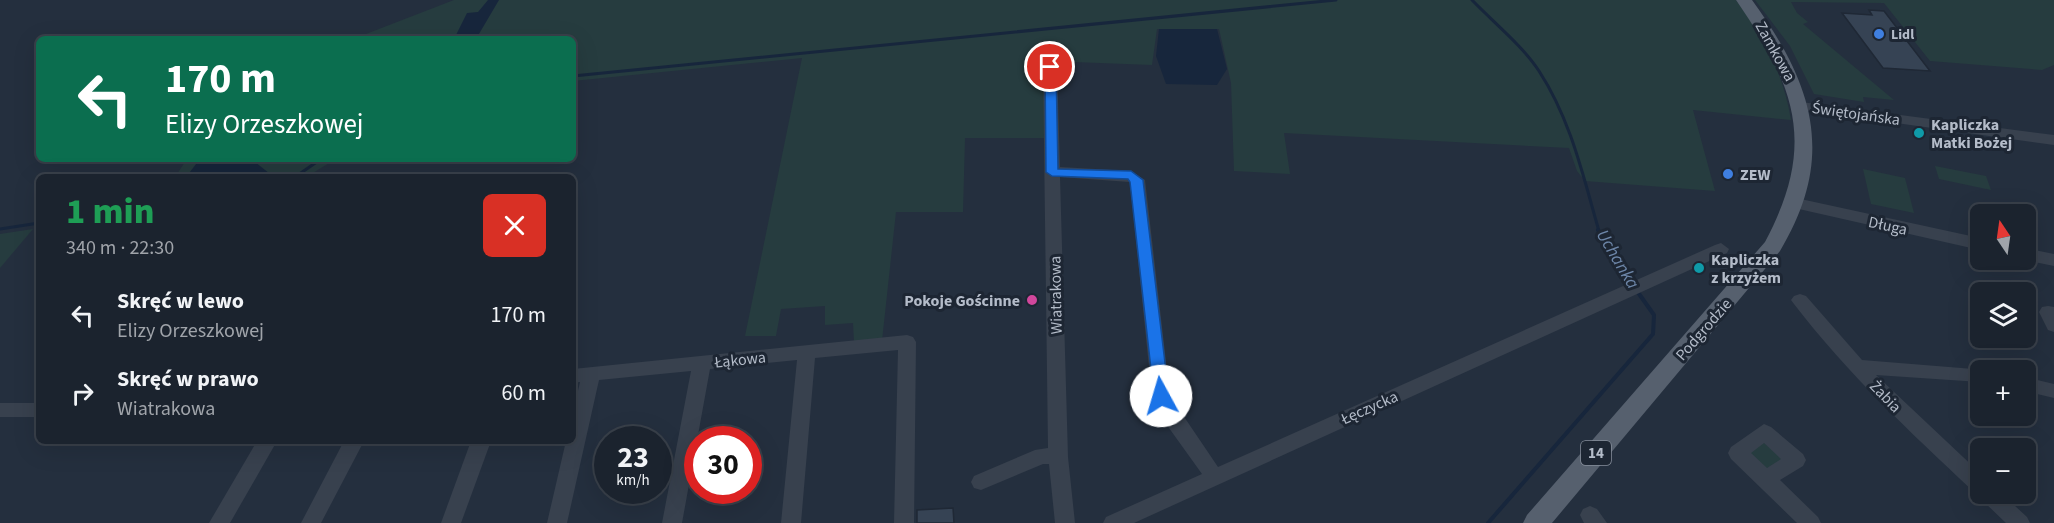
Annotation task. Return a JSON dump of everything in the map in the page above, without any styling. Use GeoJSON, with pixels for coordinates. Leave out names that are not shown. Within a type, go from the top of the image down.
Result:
{"type":"FeatureCollection","features":[{"type":"Feature","properties":{"kind":"main road","name":"Zamkowa"},"geometry":{"type":"LineString","coordinates":[[1744,0],[1782,56],[1801,106]]}},
{"type":"Feature","properties":{"kind":"main road","name":"Podgrodzie"},"geometry":{"type":"LineString","coordinates":[[1536,523],[1773,246],[1796,203],[1805,150],[1801,106]]}},
{"type":"Feature","properties":{"kind":"street","name":"Wiatrakowa"},"geometry":{"type":"LineString","coordinates":[[1050,67],[1058,457],[1065,523]]}},
{"type":"Feature","properties":{"kind":"street","name":"Świętojańska"},"geometry":{"type":"LineString","coordinates":[[1801,106],[2054,140]]}},
{"type":"Feature","properties":{"kind":"street"},"geometry":{"type":"LineString","coordinates":[[1052,172],[1131,176],[1137,180],[1161,396],[1176,423],[1214,476]]}},
{"type":"Feature","properties":{"kind":"street","name":"Długa"},"geometry":{"type":"LineString","coordinates":[[1796,203],[1970,242]]}},
{"type":"Feature","properties":{"kind":"street","name":"Łęczycka"},"geometry":{"type":"LineString","coordinates":[[1113,523],[1721,249]]}},
{"type":"Feature","properties":{"kind":"street"},"geometry":{"type":"LineString","coordinates":[[2036,256],[2054,260]]}},
{"type":"Feature","properties":{"kind":"street","name":"Żabia"},"geometry":{"type":"LineString","coordinates":[[1800,300],[1898,409],[1970,476]]}},
{"type":"Feature","properties":{"kind":"street","name":"Łąkowa"},"geometry":{"type":"LineString","coordinates":[[582,376],[907,342],[904,523]]}},
{"type":"Feature","properties":{"kind":"street"},"geometry":{"type":"LineString","coordinates":[[791,523],[807,352]]}},
{"type":"Feature","properties":{"kind":"street"},"geometry":{"type":"LineString","coordinates":[[672,523],[702,363]]}},
{"type":"Feature","properties":{"kind":"street"},"geometry":{"type":"LineString","coordinates":[[1858,367],[1970,374]]}},
{"type":"Feature","properties":{"kind":"street"},"geometry":{"type":"LineString","coordinates":[[576,411],[582,376]]}},
{"type":"Feature","properties":{"kind":"street"},"geometry":{"type":"LineString","coordinates":[[2036,387],[2054,391]]}},
{"type":"Feature","properties":{"kind":"street"},"geometry":{"type":"LineString","coordinates":[[0,410],[36,410]]}},
{"type":"Feature","properties":{"kind":"street"},"geometry":{"type":"LineString","coordinates":[[219,523],[265,444]]}},
{"type":"Feature","properties":{"kind":"street"},"geometry":{"type":"LineString","coordinates":[[311,523],[352,444]]}},
{"type":"Feature","properties":{"kind":"street"},"geometry":{"type":"LineString","coordinates":[[451,523],[480,444]]}},
{"type":"Feature","properties":{"kind":"street"},"geometry":{"type":"LineString","coordinates":[[557,523],[570,444]]}},
{"type":"Feature","properties":{"kind":"street"},"geometry":{"type":"LineString","coordinates":[[981,482],[1042,456],[1058,457]]}},
{"type":"Feature","properties":{"kind":"street"},"geometry":{"type":"LineString","coordinates":[[1765,479],[1811,523]]}},
{"type":"Feature","properties":{"kind":"street"},"geometry":{"type":"LineString","coordinates":[[2000,504],[2020,523]]}},
{"type":"Feature","properties":{"kind":"green space"},"geometry":{"type":"Polygon","coordinates":[[[454,0],[1736,0],[1764,42],[1778,72],[1791,120],[1693,110],[1715,191],[1585,181],[1577,171],[1569,148],[1284,133],[1290,174],[1234,171],[1231,83],[1219,29],[1157,29],[1152,65],[1047,61],[1046,138],[965,138],[963,212],[896,212],[882,341],[854,342],[853,323],[825,325],[825,306],[781,309],[776,336],[745,336],[802,58],[576,81],[576,36],[361,36],[454,0]]]}},
{"type":"Feature","properties":{"kind":"green space"},"geometry":{"type":"Polygon","coordinates":[[[1755,0],[2054,0],[2054,65],[2042,70],[1930,61],[1884,3],[1791,2],[1797,13],[1808,22],[1803,24],[1894,100],[1863,97],[1864,102],[1814,94],[1790,46],[1755,0]]]}},
{"type":"Feature","properties":{"kind":"green space"},"geometry":{"type":"Polygon","coordinates":[[[185,162],[331,162],[311,174],[177,174],[185,162]]]}},
{"type":"Feature","properties":{"kind":"green space"},"geometry":{"type":"Polygon","coordinates":[[[1935,166],[1986,176],[1991,190],[1939,179],[1935,166]]]}},
{"type":"Feature","properties":{"kind":"green space"},"geometry":{"type":"Polygon","coordinates":[[[1863,169],[1905,178],[1914,213],[1871,204],[1863,169]]]}},
{"type":"Feature","properties":{"kind":"green space"},"geometry":{"type":"Polygon","coordinates":[[[33,229],[0,268],[0,234],[33,229]]]}},
{"type":"Feature","properties":{"kind":"green space"},"geometry":{"type":"Polygon","coordinates":[[[1763,442],[1784,460],[1765,469],[1748,451],[1763,442]]]}},
{"type":"Feature","properties":{"kind":"water"},"geometry":{"type":"Polygon","coordinates":[[[488,0],[499,0],[478,36],[456,36],[467,13],[478,12],[488,0]]]}},
{"type":"Feature","properties":{"kind":"water"},"geometry":{"type":"Polygon","coordinates":[[[1159,29],[1217,29],[1227,69],[1217,85],[1166,84],[1156,56],[1159,29]]]}},
{"type":"Feature","properties":{"kind":"water"},"geometry":{"type":"Polygon","coordinates":[[[198,162],[255,162],[270,174],[188,174],[198,162]]]}},
{"type":"Feature","properties":{"kind":"building","name":"Lidl"},"geometry":{"type":"Polygon","coordinates":[[[1869,10],[1884,11],[1930,71],[1883,68],[1842,13],[1872,15],[1869,10]]]}},
{"type":"Feature","properties":{"kind":"building"},"geometry":{"type":"Polygon","coordinates":[[[953,508],[954,523],[917,523],[917,510],[953,508]]]}},
{"type":"Feature","properties":{"kind":"waterway"},"geometry":{"type":"LineString","coordinates":[[576,76],[1336,0]]}},
{"type":"Feature","properties":{"kind":"waterway","name":"Uchanka"},"geometry":{"type":"LineString","coordinates":[[1472,0],[1525,52],[1550,90],[1575,149],[1599,231]]}},
{"type":"Feature","properties":{"kind":"waterway"},"geometry":{"type":"LineString","coordinates":[[299,174],[317,162]]}},
{"type":"Feature","properties":{"kind":"waterway"},"geometry":{"type":"LineString","coordinates":[[0,229],[36,223]]}},
{"type":"Feature","properties":{"kind":"waterway","name":"Uchanka"},"geometry":{"type":"LineString","coordinates":[[1598,230],[1631,285]]}},
{"type":"Feature","properties":{"kind":"waterway","name":"Uchanka"},"geometry":{"type":"LineString","coordinates":[[1488,523],[1653,334],[1654,315],[1637,291]]}},
{"type":"Feature","properties":{"kind":"place","name":"Lidl"},"geometry":{"type":"Point","coordinates":[1879,34]}},
{"type":"Feature","properties":{"kind":"place","name":"Kapliczka Matki Bożej"},"geometry":{"type":"Point","coordinates":[1919,133]}},
{"type":"Feature","properties":{"kind":"place","name":"ZEW"},"geometry":{"type":"Point","coordinates":[1728,174]}},
{"type":"Feature","properties":{"kind":"place","name":"Kapliczka z krzyżem"},"geometry":{"type":"Point","coordinates":[1699,268]}},
{"type":"Feature","properties":{"kind":"place","name":"Pokoje Gościnne"},"geometry":{"type":"Point","coordinates":[1032,300]}},
{"type":"Feature","properties":{"kind":"route"},"geometry":{"type":"LineString","coordinates":[[1050,67],[1052,172],[1131,176],[1137,180],[1161,396]]}}]}
